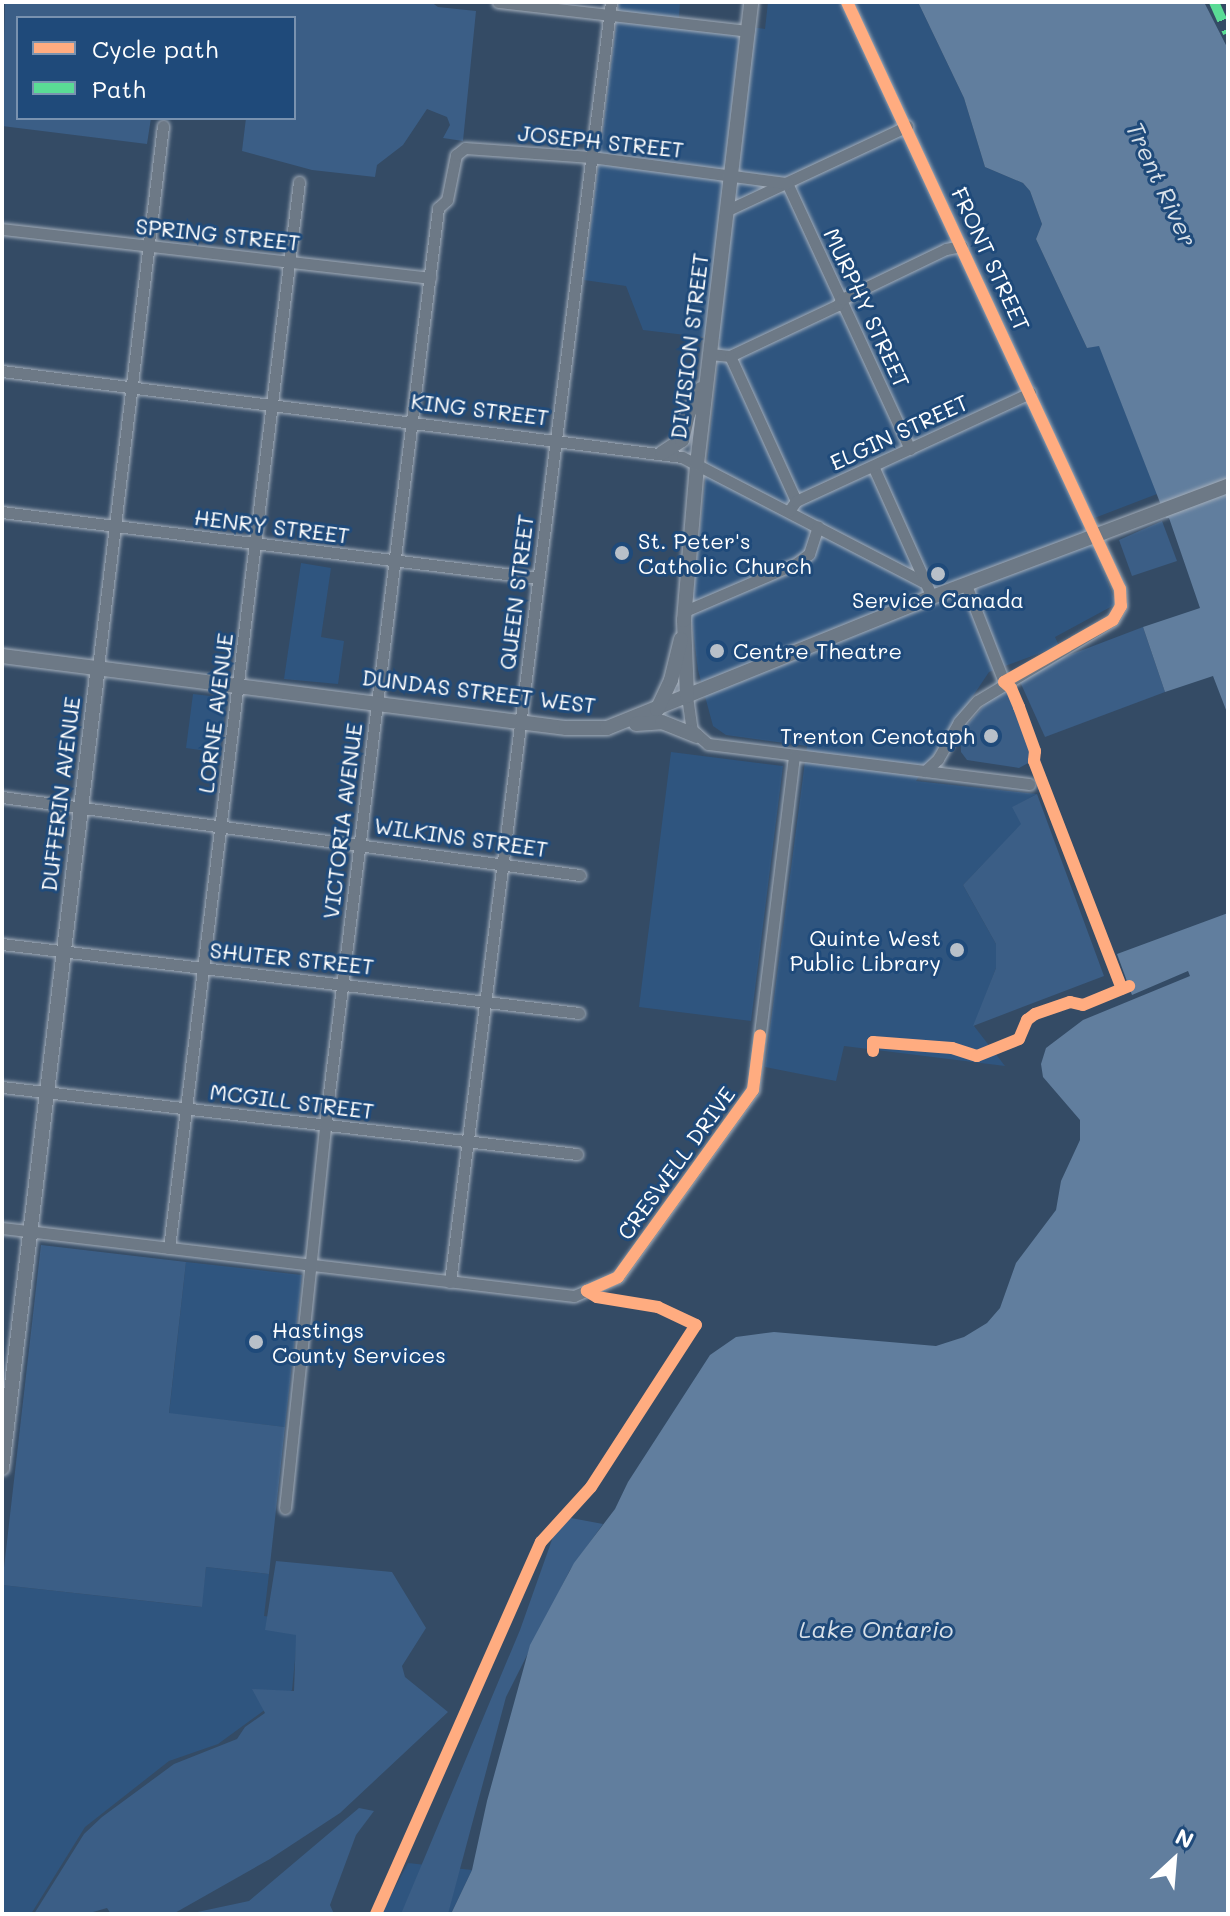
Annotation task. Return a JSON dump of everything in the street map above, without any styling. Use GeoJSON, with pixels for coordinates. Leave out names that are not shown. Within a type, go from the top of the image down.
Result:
{"type":"FeatureCollection","features":[{"type":"Feature","properties":{"kind":"main road","name":"DIVISION STREET"},"geometry":{"type":"LineString","coordinates":[[687,696],[685,611],[697,464],[751,2]]}},
{"type":"Feature","properties":{"kind":"main road"},"geometry":{"type":"LineString","coordinates":[[662,453],[682,440],[688,414],[707,378]]}},
{"type":"Feature","properties":{"kind":"main road","name":"DUNDAS STREET WEST"},"geometry":{"type":"LineString","coordinates":[[2,656],[593,729],[619,725],[932,597],[1228,486]]}},
{"type":"Feature","properties":{"kind":"main road"},"geometry":{"type":"LineString","coordinates":[[657,710],[669,685],[685,628]]}},
{"type":"Feature","properties":{"kind":"main road","name":"DUFFERIN AVENUE"},"geometry":{"type":"LineString","coordinates":[[2,1468],[7,1369],[30,1231],[98,667]]}},
{"type":"Feature","properties":{"kind":"main road"},"geometry":{"type":"LineString","coordinates":[[619,725],[662,722],[696,736]]}},
{"type":"Feature","properties":{"kind":"street"},"geometry":{"type":"LineString","coordinates":[[498,2],[610,8],[748,31]]}},
{"type":"Feature","properties":{"kind":"street","name":"FRONT STREET"},"geometry":{"type":"LineString","coordinates":[[847,2],[1120,589],[1121,606],[1113,620],[1004,682],[977,701],[949,737],[938,759],[925,771]]}},
{"type":"Feature","properties":{"kind":"street","name":"QUEEN STREET"},"geometry":{"type":"LineString","coordinates":[[450,1282],[610,8]]}},
{"type":"Feature","properties":{"kind":"street","name":"DUFFERIN AVENUE"},"geometry":{"type":"LineString","coordinates":[[98,667],[163,126]]}},
{"type":"Feature","properties":{"kind":"street"},"geometry":{"type":"LineString","coordinates":[[728,210],[907,126]]}},
{"type":"Feature","properties":{"kind":"street","name":"JOSEPH STREET"},"geometry":{"type":"LineString","coordinates":[[465,148],[591,157],[787,183]]}},
{"type":"Feature","properties":{"kind":"street","name":"VICTORIA AVENUE"},"geometry":{"type":"LineString","coordinates":[[285,1508],[325,1125],[438,208],[447,200],[456,155],[465,148]]}},
{"type":"Feature","properties":{"kind":"street","name":"LORNE AVENUE"},"geometry":{"type":"LineString","coordinates":[[169,1248],[299,182]]}},
{"type":"Feature","properties":{"kind":"street","name":"MURPHY STREET"},"geometry":{"type":"LineString","coordinates":[[787,183],[910,449]]}},
{"type":"Feature","properties":{"kind":"street","name":"SPRING STREET"},"geometry":{"type":"LineString","coordinates":[[2,229],[430,278]]}},
{"type":"Feature","properties":{"kind":"street"},"geometry":{"type":"LineString","coordinates":[[710,354],[730,356],[946,249],[962,246]]}},
{"type":"Feature","properties":{"kind":"street"},"geometry":{"type":"LineString","coordinates":[[730,356],[792,506]]}},
{"type":"Feature","properties":{"kind":"street","name":"KING STREET"},"geometry":{"type":"LineString","coordinates":[[2,371],[662,453],[697,464],[792,506],[818,526],[923,582]]}},
{"type":"Feature","properties":{"kind":"street","name":"ELGIN STREET"},"geometry":{"type":"LineString","coordinates":[[792,506],[1030,393]]}},
{"type":"Feature","properties":{"kind":"street"},"geometry":{"type":"LineString","coordinates":[[873,466],[932,597]]}},
{"type":"Feature","properties":{"kind":"street","name":"HENRY STREET"},"geometry":{"type":"LineString","coordinates":[[2,512],[538,578]]}},
{"type":"Feature","properties":{"kind":"street"},"geometry":{"type":"LineString","coordinates":[[685,611],[797,563],[809,554],[818,526]]}},
{"type":"Feature","properties":{"kind":"street"},"geometry":{"type":"LineString","coordinates":[[966,585],[1004,682]]}},
{"type":"Feature","properties":{"kind":"street"},"geometry":{"type":"LineString","coordinates":[[687,696],[688,714],[696,736],[708,744],[1030,784]]}},
{"type":"Feature","properties":{"kind":"street"},"geometry":{"type":"LineString","coordinates":[[946,774],[949,737]]}},
{"type":"Feature","properties":{"kind":"street","name":"CRESWELL DRIVE"},"geometry":{"type":"LineString","coordinates":[[2,1228],[574,1296],[618,1277],[753,1090],[794,755]]}},
{"type":"Feature","properties":{"kind":"street","name":"WILKINS STREET"},"geometry":{"type":"LineString","coordinates":[[2,797],[502,862],[580,875]]}},
{"type":"Feature","properties":{"kind":"street","name":"SHUTER STREET"},"geometry":{"type":"LineString","coordinates":[[2,944],[579,1013]]}},
{"type":"Feature","properties":{"kind":"street","name":"MCGILL STREET"},"geometry":{"type":"LineString","coordinates":[[2,1087],[577,1154]]}},
{"type":"Feature","properties":{"kind":"shaded area"},"geometry":{"type":"Polygon","coordinates":[[[5,2],[431,2],[438,7],[476,11],[463,141],[443,138],[450,125],[447,117],[427,109],[403,145],[377,165],[375,177],[312,170],[242,151],[246,120],[296,120],[296,16],[16,16],[16,120],[151,120],[147,144],[2,126],[5,2]]]}},
{"type":"Feature","properties":{"kind":"shaded area"},"geometry":{"type":"Polygon","coordinates":[[[619,2],[680,2],[679,18],[765,29],[768,2],[918,2],[964,98],[985,167],[1023,183],[1030,191],[1042,224],[1036,239],[1087,348],[1099,345],[1157,494],[1084,522],[1116,604],[1055,637],[1059,646],[989,672],[916,781],[1037,794],[1013,807],[1022,824],[963,885],[996,944],[996,968],[974,1026],[1005,1066],[844,1046],[836,1081],[765,1067],[807,746],[726,735],[713,726],[698,670],[691,615],[720,339],[643,330],[626,286],[584,280],[619,2]]]}},
{"type":"Feature","properties":{"kind":"shaded area"},"geometry":{"type":"Polygon","coordinates":[[[1162,521],[1177,561],[1132,576],[1119,540],[1162,521]]]}},
{"type":"Feature","properties":{"kind":"shaded area"},"geometry":{"type":"Polygon","coordinates":[[[301,563],[331,568],[321,637],[344,641],[338,684],[284,679],[301,563]]]}},
{"type":"Feature","properties":{"kind":"shaded area"},"geometry":{"type":"Polygon","coordinates":[[[1143,627],[1165,692],[1045,737],[1017,675],[1143,627]]]}},
{"type":"Feature","properties":{"kind":"shaded area","name":"Trenton Cenotaph"},"geometry":{"type":"Polygon","coordinates":[[[1002,692],[1009,692],[1034,753],[1030,762],[1019,768],[967,760],[961,752],[960,733],[987,702],[1002,692]]]}},
{"type":"Feature","properties":{"kind":"shaded area"},"geometry":{"type":"Polygon","coordinates":[[[193,694],[227,698],[220,753],[186,748],[193,694]]]}},
{"type":"Feature","properties":{"kind":"shaded area"},"geometry":{"type":"Polygon","coordinates":[[[671,752],[783,766],[751,1021],[639,1007],[671,752]]]}},
{"type":"Feature","properties":{"kind":"shaded area"},"geometry":{"type":"Polygon","coordinates":[[[1037,794],[1104,976],[973,1026],[996,968],[996,944],[963,885],[1021,824],[1012,807],[1037,794]]]}},
{"type":"Feature","properties":{"kind":"shaded area"},"geometry":{"type":"Polygon","coordinates":[[[41,1245],[186,1262],[169,1413],[285,1427],[269,1574],[206,1567],[202,1607],[2,1585],[41,1245]]]}},
{"type":"Feature","properties":{"kind":"shaded area"},"geometry":{"type":"Polygon","coordinates":[[[186,1262],[302,1275],[285,1427],[169,1414],[186,1262]]]}},
{"type":"Feature","properties":{"kind":"shaded area"},"geometry":{"type":"Polygon","coordinates":[[[571,1518],[603,1524],[570,1570],[506,1697],[448,1914],[401,1914],[520,1630],[554,1534],[571,1518]]]}},
{"type":"Feature","properties":{"kind":"shaded area"},"geometry":{"type":"Polygon","coordinates":[[[276,1561],[392,1572],[426,1628],[402,1666],[405,1677],[448,1712],[340,1813],[270,1859],[173,1914],[111,1914],[107,1908],[86,1914],[34,1914],[84,1834],[102,1817],[174,1764],[237,1739],[245,1727],[265,1713],[252,1689],[294,1691],[296,1635],[265,1630],[276,1561]]]}},
{"type":"Feature","properties":{"kind":"shaded area"},"geometry":{"type":"Polygon","coordinates":[[[206,1567],[269,1574],[264,1616],[299,1620],[292,1690],[218,1744],[169,1761],[85,1827],[31,1914],[2,1914],[2,1585],[201,1607],[206,1567]]]}},
{"type":"Feature","properties":{"kind":"shaded area"},"geometry":{"type":"Polygon","coordinates":[[[359,1808],[374,1811],[356,1835],[330,1905],[334,1914],[188,1914],[249,1901],[359,1808]]]}},
{"type":"Feature","properties":{"kind":"shaded area"},"geometry":{"type":"Polygon","coordinates":[[[408,1863],[472,1870],[451,1914],[381,1914],[408,1863]]]}},
{"type":"Feature","properties":{"kind":"water","name":"Trent River"},"geometry":{"type":"Polygon","coordinates":[[[918,2],[1204,2],[1228,49],[1228,715],[1213,676],[1165,692],[1143,627],[1200,608],[1169,518],[1166,518],[1099,346],[1087,348],[1036,239],[1042,224],[1030,191],[1023,183],[985,167],[964,98],[918,2]]]}},
{"type":"Feature","properties":{"kind":"water","name":"Lake Ontario"},"geometry":{"type":"Polygon","coordinates":[[[1228,913],[1228,1914],[451,1914],[472,1870],[487,1801],[530,1645],[574,1563],[615,1509],[628,1482],[710,1355],[736,1337],[774,1332],[936,1346],[964,1337],[987,1323],[1000,1308],[1016,1263],[1056,1210],[1061,1181],[1080,1140],[1080,1120],[1043,1077],[1041,1064],[1046,1048],[1083,1020],[1190,976],[1188,971],[1132,995],[1117,954],[1228,913]]]}},
{"type":"Feature","properties":{"kind":"marked path"},"geometry":{"type":"LineString","coordinates":[[1214,2],[1228,33]]}},
{"type":"Feature","properties":{"kind":"cycle path"},"geometry":{"type":"LineString","coordinates":[[847,2],[1120,589],[1121,606],[1113,620],[1004,682],[1011,688],[1019,707],[1035,751],[1034,761],[1122,989]]}},
{"type":"Feature","properties":{"kind":"cycle path"},"geometry":{"type":"LineString","coordinates":[[873,1051],[873,1042],[952,1048],[977,1056],[1019,1039],[1027,1020],[1035,1014],[1070,1002],[1083,1005],[1129,986]]}},
{"type":"Feature","properties":{"kind":"cycle path"},"geometry":{"type":"LineString","coordinates":[[587,1291],[618,1277],[753,1090],[760,1035]]}},
{"type":"Feature","properties":{"kind":"cycle path"},"geometry":{"type":"LineString","coordinates":[[376,1914],[541,1542],[591,1487],[696,1325],[658,1307],[597,1297],[587,1291]]}},
{"type":"Feature","properties":{"kind":"place","name":"St. Peter's Catholic Church"},"geometry":{"type":"Point","coordinates":[622,553]}},
{"type":"Feature","properties":{"kind":"place","name":"Service Canada"},"geometry":{"type":"Point","coordinates":[938,574]}},
{"type":"Feature","properties":{"kind":"place","name":"Centre Theatre"},"geometry":{"type":"Point","coordinates":[717,651]}},
{"type":"Feature","properties":{"kind":"place","name":"Trenton Cenotaph"},"geometry":{"type":"Point","coordinates":[991,736]}},
{"type":"Feature","properties":{"kind":"place","name":"Quinte West Public Library"},"geometry":{"type":"Point","coordinates":[957,950]}},
{"type":"Feature","properties":{"kind":"place","name":"Hastings County Services"},"geometry":{"type":"Point","coordinates":[256,1342]}}]}
